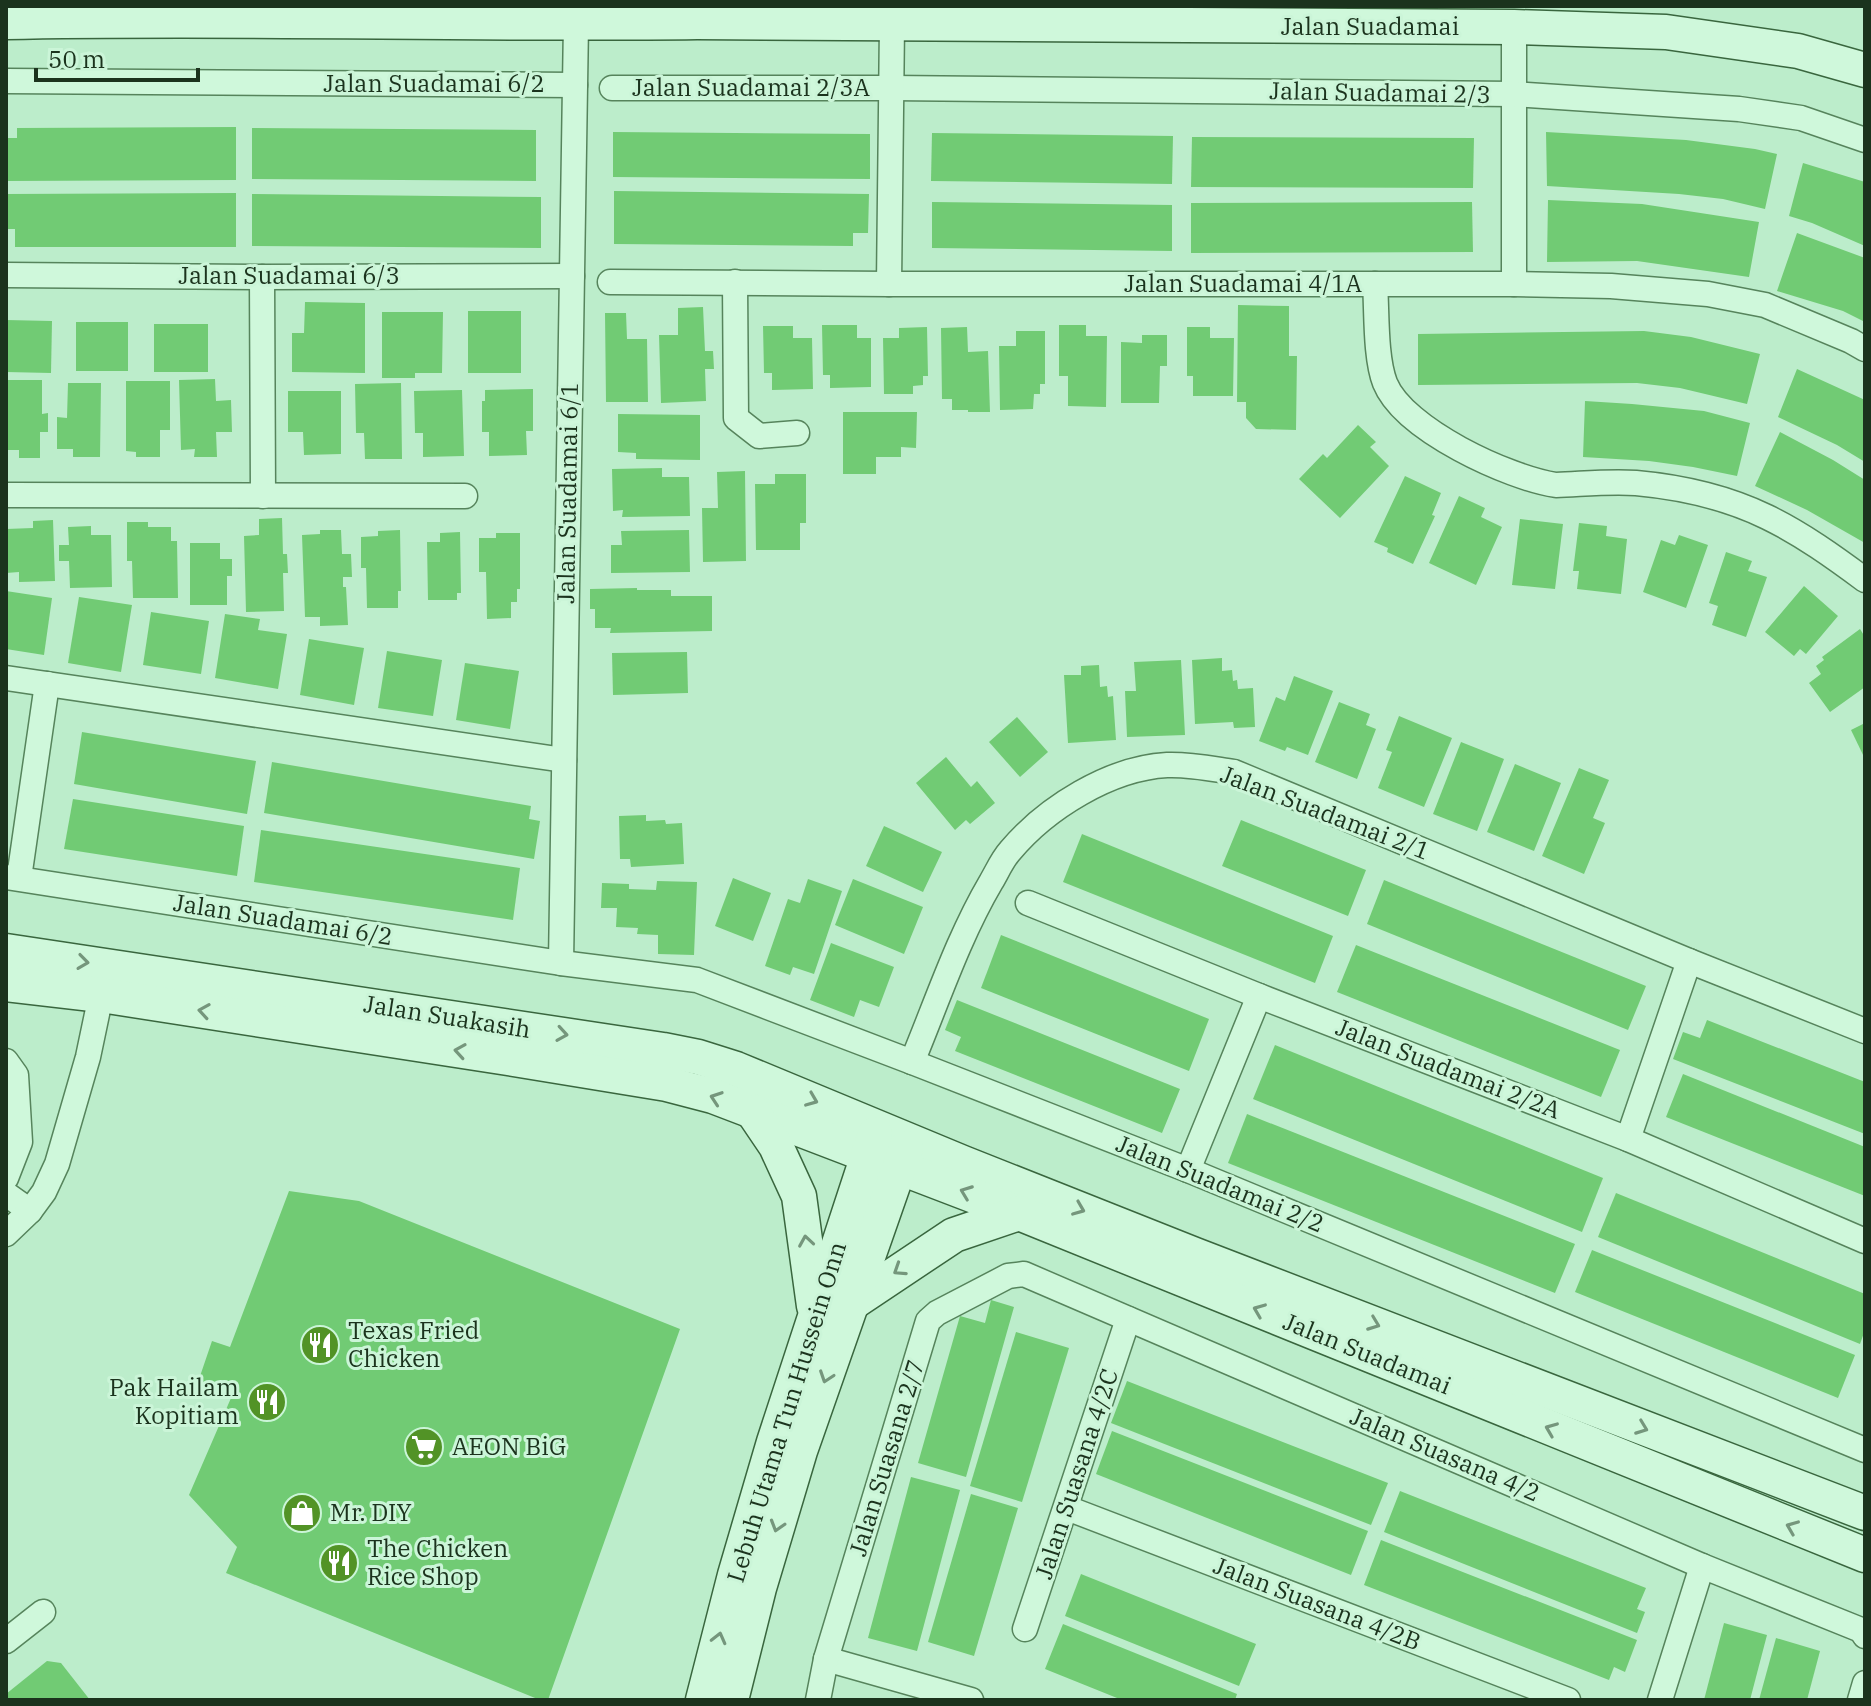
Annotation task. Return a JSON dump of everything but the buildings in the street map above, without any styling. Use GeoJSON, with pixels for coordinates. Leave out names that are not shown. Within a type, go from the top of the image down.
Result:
{"type":"FeatureCollection","features":[{"type":"Feature","properties":{"kind":"main road","name":"Jalan Suadamai"},"geometry":{"type":"LineString","coordinates":[[6,22],[135,13],[576,23],[697,14],[892,24],[1258,16],[1666,32],[1798,51],[1865,70]]}},
{"type":"Feature","properties":{"kind":"main road","name":"Jalan Suakasih"},"geometry":{"type":"LineString","coordinates":[[6,951],[698,1057],[736,1069],[872,1141]]}},
{"type":"Feature","properties":{"kind":"main road","name":"Jalan Suakasih"},"geometry":{"type":"LineString","coordinates":[[6,984],[101,995],[667,1084],[713,1096],[753,1112],[872,1141]]}},
{"type":"Feature","properties":{"kind":"main road"},"geometry":{"type":"LineString","coordinates":[[753,1112],[776,1146],[799,1196],[816,1318]]}},
{"type":"Feature","properties":{"kind":"main road","name":"Jalan Suadamai"},"geometry":{"type":"LineString","coordinates":[[872,1141],[1195,1255],[1865,1513]]}},
{"type":"Feature","properties":{"kind":"main road","name":"Lebuh Utama Tun Hussein Onn"},"geometry":{"type":"LineString","coordinates":[[703,1700],[774,1442],[872,1141]]}},
{"type":"Feature","properties":{"kind":"main road","name":"Jalan Suadamai"},"geometry":{"type":"LineString","coordinates":[[904,1153],[1019,1213],[1865,1555]]}},
{"type":"Feature","properties":{"kind":"main road","name":"Lebuh Utama Tun Hussein Onn"},"geometry":{"type":"LineString","coordinates":[[731,1700],[759,1588],[800,1451],[904,1153]]}},
{"type":"Feature","properties":{"kind":"main road"},"geometry":{"type":"LineString","coordinates":[[852,1303],[954,1235],[1019,1213]]}},
{"type":"Feature","properties":{"kind":"street","name":"Jalan Suadamai 6/1"},"geometry":{"type":"LineString","coordinates":[[561,963],[576,23]]}},
{"type":"Feature","properties":{"kind":"street"},"geometry":{"type":"LineString","coordinates":[[889,284],[892,24]]}},
{"type":"Feature","properties":{"kind":"street"},"geometry":{"type":"LineString","coordinates":[[1514,27],[1514,284]]}},
{"type":"Feature","properties":{"kind":"street","name":"Jalan Suadamai 6/2"},"geometry":{"type":"LineString","coordinates":[[6,81],[575,85]]}},
{"type":"Feature","properties":{"kind":"street","name":"Jalan Suadamai 2/3A"},"geometry":{"type":"LineString","coordinates":[[612,88],[891,88]]}},
{"type":"Feature","properties":{"kind":"street","name":"Jalan Suadamai 2/3"},"geometry":{"type":"LineString","coordinates":[[891,88],[1514,94],[1739,109],[1801,118],[1865,140]]}},
{"type":"Feature","properties":{"kind":"street","name":"Jalan Suadamai 6/3"},"geometry":{"type":"LineString","coordinates":[[6,275],[572,276]]}},
{"type":"Feature","properties":{"kind":"street"},"geometry":{"type":"LineString","coordinates":[[262,277],[263,496]]}},
{"type":"Feature","properties":{"kind":"street","name":"Jalan Suadamai 4/1A"},"geometry":{"type":"LineString","coordinates":[[610,282],[1611,286],[1708,294],[1765,305],[1865,349]]}},
{"type":"Feature","properties":{"kind":"street"},"geometry":{"type":"LineString","coordinates":[[735,282],[736,418],[759,436],[797,433]]}},
{"type":"Feature","properties":{"kind":"street"},"geometry":{"type":"LineString","coordinates":[[1375,284],[1379,359],[1385,384],[1401,407],[1459,449],[1527,479],[1544,483],[1634,483],[1688,491],[1728,502],[1766,516],[1837,559],[1865,580]]}},
{"type":"Feature","properties":{"kind":"street"},"geometry":{"type":"LineString","coordinates":[[6,495],[465,496]]}},
{"type":"Feature","properties":{"kind":"street"},"geometry":{"type":"LineString","coordinates":[[6,678],[564,760]]}},
{"type":"Feature","properties":{"kind":"street"},"geometry":{"type":"LineString","coordinates":[[12,878],[47,684]]}},
{"type":"Feature","properties":{"kind":"street","name":"Jalan Suadamai 2/1"},"geometry":{"type":"LineString","coordinates":[[912,1062],[976,908],[1008,852],[1049,816],[1106,779],[1167,765],[1234,772],[1865,1031]]}},
{"type":"Feature","properties":{"kind":"street","name":"Jalan Suadamai 6/2"},"geometry":{"type":"LineString","coordinates":[[12,878],[561,963]]}},
{"type":"Feature","properties":{"kind":"street","name":"Jalan Suadamai 2/2A"},"geometry":{"type":"LineString","coordinates":[[1028,903],[1628,1139],[1865,1241]]}},
{"type":"Feature","properties":{"kind":"street"},"geometry":{"type":"LineString","coordinates":[[1628,1139],[1689,961]]}},
{"type":"Feature","properties":{"kind":"street","name":"Jalan Suadamai 2/2"},"geometry":{"type":"LineString","coordinates":[[561,963],[697,980],[1188,1170],[1865,1450]]}},
{"type":"Feature","properties":{"kind":"street"},"geometry":{"type":"LineString","coordinates":[[6,1234],[44,1192],[57,1164],[88,1057],[101,995]]}},
{"type":"Feature","properties":{"kind":"street"},"geometry":{"type":"LineString","coordinates":[[1188,1170],[1259,996]]}},
{"type":"Feature","properties":{"kind":"street"},"geometry":{"type":"LineString","coordinates":[[6,1061],[16,1075],[20,1142],[6,1178]]}},
{"type":"Feature","properties":{"kind":"street"},"geometry":{"type":"LineString","coordinates":[[6,1194],[30,1211]]}},
{"type":"Feature","properties":{"kind":"street","name":"Jalan Suasana 4/2"},"geometry":{"type":"LineString","coordinates":[[1024,1274],[1702,1566],[1861,1630],[1865,1636]]}},
{"type":"Feature","properties":{"kind":"street","name":"Jalan Suasana 2/7"},"geometry":{"type":"LineString","coordinates":[[818,1700],[826,1659],[928,1321],[937,1313],[1008,1276],[1024,1274]]}},
{"type":"Feature","properties":{"kind":"street","name":"Jalan Suasana 4/2C"},"geometry":{"type":"LineString","coordinates":[[1025,1629],[1128,1319]]}},
{"type":"Feature","properties":{"kind":"street","name":"Jalan Suasana 4/2B"},"geometry":{"type":"LineString","coordinates":[[1067,1508],[1568,1700]]}},
{"type":"Feature","properties":{"kind":"street"},"geometry":{"type":"LineString","coordinates":[[1660,1700],[1702,1566]]}},
{"type":"Feature","properties":{"kind":"street"},"geometry":{"type":"LineString","coordinates":[[6,1641],[43,1612]]}},
{"type":"Feature","properties":{"kind":"street"},"geometry":{"type":"LineString","coordinates":[[826,1659],[971,1700]]}},
{"type":"Feature","properties":{"kind":"street"},"geometry":{"type":"LineString","coordinates":[[1860,1700],[1865,1683]]}},
{"type":"Feature","properties":{"kind":"place","name":"Texas Fried Chicken"},"geometry":{"type":"Point","coordinates":[320,1345]}},
{"type":"Feature","properties":{"kind":"place","name":"Pak Hailam Kopitiam"},"geometry":{"type":"Point","coordinates":[267,1402]}},
{"type":"Feature","properties":{"kind":"place","name":"AEON BiG"},"geometry":{"type":"Point","coordinates":[424,1447]}},
{"type":"Feature","properties":{"kind":"place","name":"Mr. DIY"},"geometry":{"type":"Point","coordinates":[302,1513]}},
{"type":"Feature","properties":{"kind":"place","name":"The Chicken Rice Shop"},"geometry":{"type":"Point","coordinates":[339,1563]}}]}
